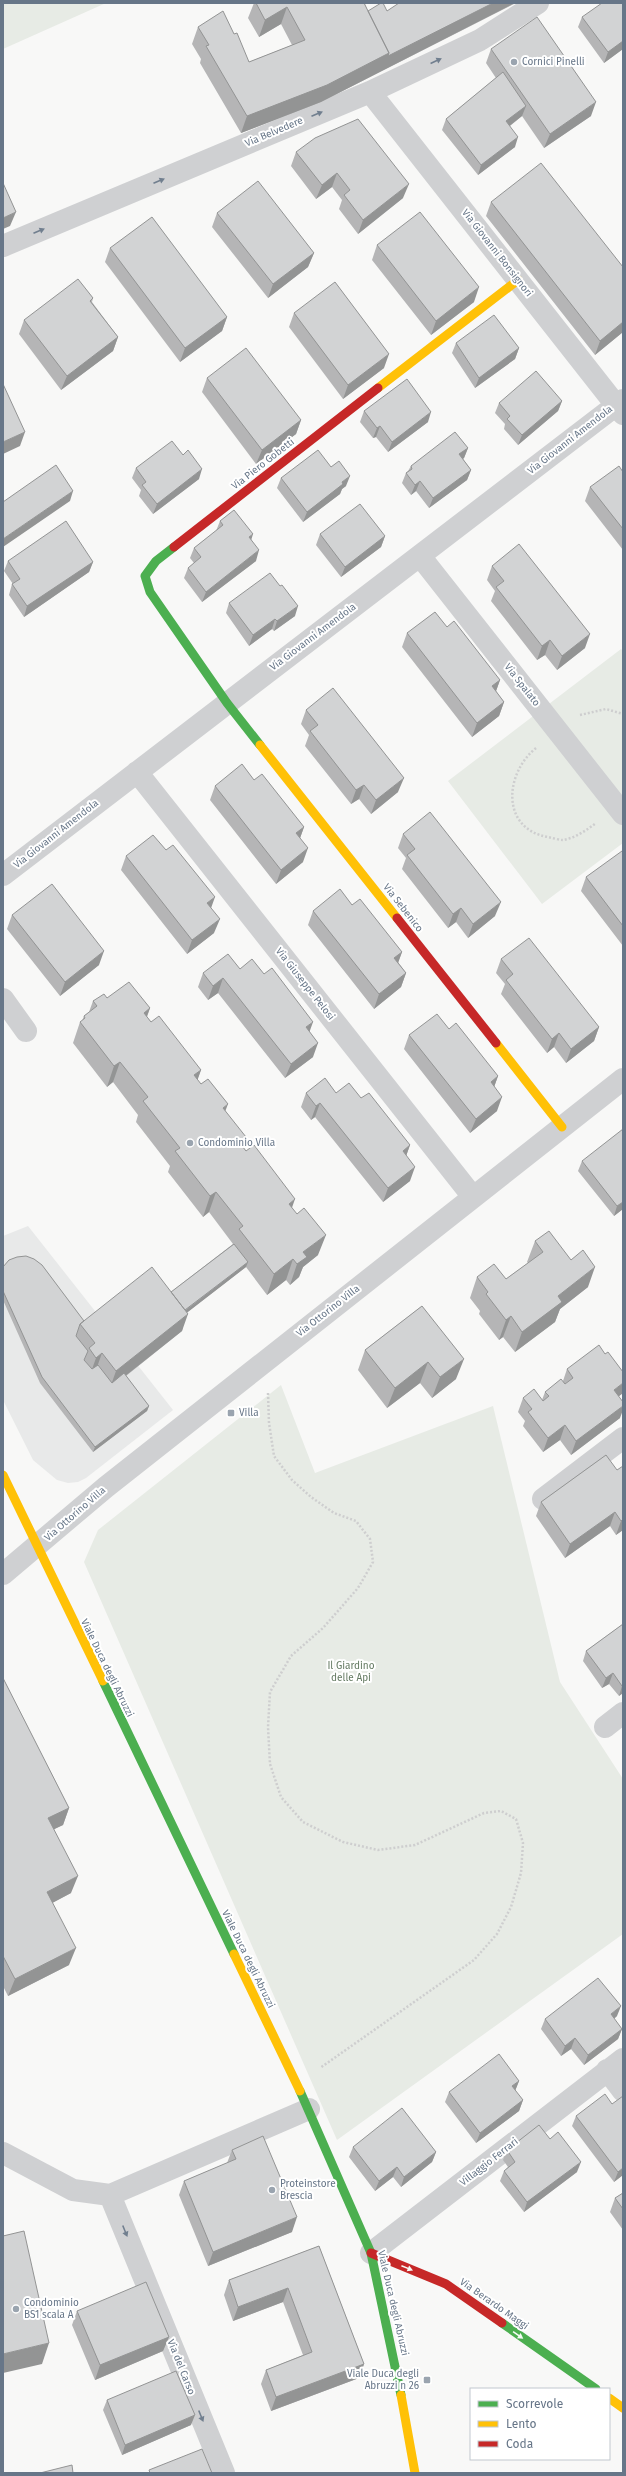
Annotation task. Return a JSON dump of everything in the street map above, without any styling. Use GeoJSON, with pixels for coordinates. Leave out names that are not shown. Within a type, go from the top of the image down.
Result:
{"type":"FeatureCollection","features":[{"type":"Feature","properties":{"kind":"street","name":"Via Belvedere"},"geometry":{"type":"LineString","coordinates":[[3,246],[370,92],[480,40],[538,3]]}},
{"type":"Feature","properties":{"kind":"street","name":"Via Giovanni Bonsignori"},"geometry":{"type":"LineString","coordinates":[[370,92],[518,280],[621,407]]}},
{"type":"Feature","properties":{"kind":"street","name":"Via Piero Gobetti"},"geometry":{"type":"LineString","coordinates":[[227,703],[150,592],[145,576],[156,561],[518,280]]}},
{"type":"Feature","properties":{"kind":"street","name":"Via Giovanni Amendola"},"geometry":{"type":"LineString","coordinates":[[3,875],[420,556],[621,407]]}},
{"type":"Feature","properties":{"kind":"street","name":"Via Spalato"},"geometry":{"type":"LineString","coordinates":[[420,556],[620,810]]}},
{"type":"Feature","properties":{"kind":"street","name":"Via Sebenico"},"geometry":{"type":"LineString","coordinates":[[227,703],[562,1127]]}},
{"type":"Feature","properties":{"kind":"street","name":"Via Giuseppe Pelosi"},"geometry":{"type":"LineString","coordinates":[[137,772],[473,1197]]}},
{"type":"Feature","properties":{"kind":"street"},"geometry":{"type":"LineString","coordinates":[[3,999],[26,1031]]}},
{"type":"Feature","properties":{"kind":"street","name":"Via Ottorino Villa"},"geometry":{"type":"LineString","coordinates":[[3,1574],[37,1547],[106,1487],[623,1079]]}},
{"type":"Feature","properties":{"kind":"street"},"geometry":{"type":"LineString","coordinates":[[543,1499],[623,1438]]}},
{"type":"Feature","properties":{"kind":"street","name":"Viale Duca degli Abruzzi"},"geometry":{"type":"LineString","coordinates":[[3,1475],[309,2109],[371,2254],[394,2357],[415,2473]]}},
{"type":"Feature","properties":{"kind":"street"},"geometry":{"type":"LineString","coordinates":[[605,1726],[623,1713]]}},
{"type":"Feature","properties":{"kind":"street","name":"Villaggio Ferrari"},"geometry":{"type":"LineString","coordinates":[[371,2254],[615,2064],[623,2091]]}},
{"type":"Feature","properties":{"kind":"street"},"geometry":{"type":"LineString","coordinates":[[3,2153],[72,2190],[110,2195],[309,2109]]}},
{"type":"Feature","properties":{"kind":"street","name":"Via del Carso"},"geometry":{"type":"LineString","coordinates":[[110,2195],[224,2473]]}},
{"type":"Feature","properties":{"kind":"street","name":"Via Berardo Maggi"},"geometry":{"type":"LineString","coordinates":[[371,2254],[446,2284],[595,2388]]}},
{"type":"Feature","properties":{"kind":"street"},"geometry":{"type":"LineString","coordinates":[[610,2399],[623,2408]]}},
{"type":"Feature","properties":{"kind":"path"},"geometry":{"type":"LineString","coordinates":[[620,810],[585,831],[563,840],[538,836],[519,820],[511,799],[515,774],[527,756],[584,712],[606,709],[623,714]]}},
{"type":"Feature","properties":{"kind":"path"},"geometry":{"type":"LineString","coordinates":[[270,1394],[269,1423],[274,1456],[292,1480],[311,1497],[334,1513],[356,1521],[370,1539],[373,1562],[358,1588],[323,1628],[290,1656],[270,1692],[268,1727],[270,1764],[281,1797],[303,1822],[343,1842],[378,1850],[415,1845],[484,1813],[501,1811],[516,1819],[523,1843],[521,1873],[511,1907],[497,1934],[474,1960],[316,2072]]}},
{"type":"Feature","properties":{"kind":"shaded area"},"geometry":{"type":"Polygon","coordinates":[[[28,1226],[173,1410],[86,1478],[78,1482],[68,1483],[57,1480],[33,1460],[3,1400],[3,1236],[28,1226]]]}},
{"type":"Feature","properties":{"kind":"green space"},"geometry":{"type":"Polygon","coordinates":[[[3,3],[106,3],[3,49],[3,3]]]}},
{"type":"Feature","properties":{"kind":"green space"},"geometry":{"type":"Polygon","coordinates":[[[621,649],[623,651],[623,843],[542,904],[448,781],[621,649]]]}},
{"type":"Feature","properties":{"kind":"green space","name":"Il Giardino delle Api"},"geometry":{"type":"Polygon","coordinates":[[[281,1385],[315,1473],[493,1406],[560,1682],[623,1779],[623,1934],[337,2140],[84,1562],[98,1530],[281,1385]]]}},
{"type":"Feature","properties":{"kind":"building"},"geometry":{"type":"Polygon","coordinates":[[[256,3],[364,3],[389,53],[327,85],[247,116],[206,46],[209,45],[198,27],[223,11],[234,34],[237,33],[249,62],[305,40],[287,7],[265,20],[256,3]]]}},
{"type":"Feature","properties":{"kind":"building"},"geometry":{"type":"Polygon","coordinates":[[[383,3],[387,11],[399,3],[493,3],[388,56],[389,53],[368,11],[383,3]]]}},
{"type":"Feature","properties":{"kind":"building"},"geometry":{"type":"Polygon","coordinates":[[[602,3],[623,3],[623,41],[608,52],[582,17],[602,3]]]}},
{"type":"Feature","properties":{"kind":"building"},"geometry":{"type":"Polygon","coordinates":[[[537,17],[596,102],[550,134],[491,49],[537,17]]]}},
{"type":"Feature","properties":{"kind":"building"},"geometry":{"type":"Polygon","coordinates":[[[503,72],[526,106],[506,121],[518,137],[481,165],[446,119],[503,72]]]}},
{"type":"Feature","properties":{"kind":"building"},"geometry":{"type":"Polygon","coordinates":[[[358,119],[409,184],[363,220],[344,195],[350,190],[337,173],[322,185],[296,152],[315,138],[358,119]]]}},
{"type":"Feature","properties":{"kind":"building"},"geometry":{"type":"Polygon","coordinates":[[[541,163],[623,267],[623,322],[600,341],[491,202],[541,163]]]}},
{"type":"Feature","properties":{"kind":"building"},"geometry":{"type":"Polygon","coordinates":[[[258,181],[314,253],[273,284],[217,213],[258,181]]]}},
{"type":"Feature","properties":{"kind":"building"},"geometry":{"type":"Polygon","coordinates":[[[3,183],[16,212],[3,218],[3,183]]]}},
{"type":"Feature","properties":{"kind":"building"},"geometry":{"type":"Polygon","coordinates":[[[420,212],[479,287],[436,321],[377,245],[420,212]]]}},
{"type":"Feature","properties":{"kind":"building"},"geometry":{"type":"Polygon","coordinates":[[[152,217],[227,317],[185,348],[110,248],[152,217]]]}},
{"type":"Feature","properties":{"kind":"building"},"geometry":{"type":"Polygon","coordinates":[[[78,279],[93,298],[90,301],[118,337],[67,376],[24,320],[78,279]]]}},
{"type":"Feature","properties":{"kind":"building"},"geometry":{"type":"Polygon","coordinates":[[[335,282],[389,354],[348,385],[294,313],[335,282]]]}},
{"type":"Feature","properties":{"kind":"building"},"geometry":{"type":"Polygon","coordinates":[[[494,315],[519,348],[479,378],[456,343],[494,315]]]}},
{"type":"Feature","properties":{"kind":"building"},"geometry":{"type":"Polygon","coordinates":[[[246,348],[301,420],[262,450],[207,378],[246,348]]]}},
{"type":"Feature","properties":{"kind":"building"},"geometry":{"type":"Polygon","coordinates":[[[536,371],[562,401],[522,435],[507,419],[510,416],[499,403],[536,371]]]}},
{"type":"Feature","properties":{"kind":"building"},"geometry":{"type":"Polygon","coordinates":[[[407,379],[431,412],[392,442],[380,426],[377,428],[364,411],[407,379]]]}},
{"type":"Feature","properties":{"kind":"building"},"geometry":{"type":"Polygon","coordinates":[[[3,384],[25,432],[3,442],[3,384]]]}},
{"type":"Feature","properties":{"kind":"building"},"geometry":{"type":"Polygon","coordinates":[[[455,432],[468,448],[459,454],[471,470],[433,498],[420,481],[415,485],[406,473],[412,469],[411,466],[455,432]]]}},
{"type":"Feature","properties":{"kind":"building"},"geometry":{"type":"Polygon","coordinates":[[[172,441],[183,455],[188,450],[202,469],[157,504],[142,485],[146,482],[136,468],[172,441]]]}},
{"type":"Feature","properties":{"kind":"building"},"geometry":{"type":"Polygon","coordinates":[[[318,450],[331,467],[339,461],[350,476],[342,482],[343,484],[307,512],[281,478],[318,450]]]}},
{"type":"Feature","properties":{"kind":"building"},"geometry":{"type":"Polygon","coordinates":[[[56,465],[73,491],[3,539],[3,502],[56,465]]]}},
{"type":"Feature","properties":{"kind":"building"},"geometry":{"type":"Polygon","coordinates":[[[619,466],[623,472],[623,529],[590,487],[619,466]]]}},
{"type":"Feature","properties":{"kind":"building"},"geometry":{"type":"Polygon","coordinates":[[[360,504],[385,536],[345,567],[320,534],[360,504]]]}},
{"type":"Feature","properties":{"kind":"building"},"geometry":{"type":"Polygon","coordinates":[[[234,510],[253,534],[249,537],[259,550],[206,592],[188,568],[201,557],[194,548],[223,525],[220,521],[234,510]]]}},
{"type":"Feature","properties":{"kind":"building"},"geometry":{"type":"Polygon","coordinates":[[[66,521],[93,562],[27,606],[12,584],[20,579],[8,561],[66,521]]]}},
{"type":"Feature","properties":{"kind":"building"},"geometry":{"type":"Polygon","coordinates":[[[519,544],[590,634],[562,656],[550,640],[542,646],[496,587],[504,581],[492,566],[519,544]]]}},
{"type":"Feature","properties":{"kind":"building"},"geometry":{"type":"Polygon","coordinates":[[[270,573],[280,586],[282,585],[298,606],[277,621],[275,619],[253,635],[229,603],[270,573]]]}},
{"type":"Feature","properties":{"kind":"building"},"geometry":{"type":"Polygon","coordinates":[[[435,612],[447,627],[454,621],[500,680],[492,686],[504,702],[477,723],[407,633],[435,612]]]}},
{"type":"Feature","properties":{"kind":"building"},"geometry":{"type":"Polygon","coordinates":[[[333,688],[404,778],[376,800],[364,785],[356,790],[310,731],[318,725],[306,710],[333,688]]]}},
{"type":"Feature","properties":{"kind":"building"},"geometry":{"type":"Polygon","coordinates":[[[242,764],[254,780],[262,774],[304,827],[296,833],[308,848],[281,870],[215,786],[242,764]]]}},
{"type":"Feature","properties":{"kind":"building"},"geometry":{"type":"Polygon","coordinates":[[[430,812],[501,902],[473,924],[461,908],[453,914],[407,855],[415,849],[403,834],[430,812]]]}},
{"type":"Feature","properties":{"kind":"building"},"geometry":{"type":"Polygon","coordinates":[[[153,835],[166,850],[173,845],[215,897],[207,903],[220,919],[192,940],[126,856],[153,835]]]}},
{"type":"Feature","properties":{"kind":"building"},"geometry":{"type":"Polygon","coordinates":[[[622,851],[623,852],[623,926],[586,877],[622,851]]]}},
{"type":"Feature","properties":{"kind":"building"},"geometry":{"type":"Polygon","coordinates":[[[52,884],[104,951],[65,982],[12,915],[52,884]]]}},
{"type":"Feature","properties":{"kind":"building"},"geometry":{"type":"Polygon","coordinates":[[[340,889],[352,905],[360,899],[402,952],[394,958],[406,973],[379,994],[313,911],[340,889]]]}},
{"type":"Feature","properties":{"kind":"building"},"geometry":{"type":"Polygon","coordinates":[[[529,938],[599,1027],[571,1049],[559,1033],[552,1039],[506,980],[513,974],[501,959],[529,938]]]}},
{"type":"Feature","properties":{"kind":"building"},"geometry":{"type":"Polygon","coordinates":[[[228,954],[240,969],[252,959],[264,974],[272,968],[313,1022],[306,1027],[318,1043],[291,1064],[223,978],[213,986],[203,973],[228,954]]]}},
{"type":"Feature","properties":{"kind":"building","name":"Condominio Villa"},"geometry":{"type":"Polygon","coordinates":[[[129,982],[150,1008],[144,1013],[151,1022],[159,1016],[201,1070],[194,1075],[201,1084],[208,1079],[228,1104],[223,1108],[246,1137],[239,1142],[246,1151],[254,1145],[295,1199],[289,1204],[297,1214],[304,1208],[326,1235],[303,1252],[307,1257],[297,1264],[293,1259],[274,1274],[239,1229],[243,1226],[216,1192],[210,1196],[175,1151],[180,1148],[143,1101],[148,1097],[120,1062],[114,1066],[80,1022],[85,1018],[84,1016],[97,1006],[93,1001],[104,994],[107,998],[129,982]]]}},
{"type":"Feature","properties":{"kind":"building"},"geometry":{"type":"Polygon","coordinates":[[[437,1014],[449,1029],[456,1023],[498,1076],[491,1082],[502,1097],[476,1119],[409,1035],[437,1014]]]}},
{"type":"Feature","properties":{"kind":"building"},"geometry":{"type":"Polygon","coordinates":[[[325,1078],[336,1093],[349,1083],[361,1098],[369,1093],[410,1145],[403,1151],[415,1167],[388,1188],[320,1103],[316,1106],[306,1093],[325,1078]]]}},
{"type":"Feature","properties":{"kind":"building"},"geometry":{"type":"Polygon","coordinates":[[[623,1129],[623,1202],[617,1206],[582,1161],[623,1129]]]}},
{"type":"Feature","properties":{"kind":"building"},"geometry":{"type":"Polygon","coordinates":[[[549,1231],[571,1260],[583,1250],[595,1267],[558,1296],[562,1302],[522,1332],[511,1316],[506,1320],[486,1294],[488,1292],[477,1277],[494,1264],[506,1279],[543,1252],[535,1241],[549,1231]]]}},
{"type":"Feature","properties":{"kind":"building"},"geometry":{"type":"Polygon","coordinates":[[[234,1244],[248,1262],[185,1310],[171,1292],[234,1244]]]}},
{"type":"Feature","properties":{"kind":"building"},"geometry":{"type":"Polygon","coordinates":[[[26,1256],[34,1259],[42,1265],[84,1321],[80,1324],[76,1336],[88,1351],[84,1360],[92,1369],[98,1365],[112,1383],[124,1373],[149,1406],[95,1447],[42,1377],[3,1291],[3,1267],[9,1260],[26,1256]]]}},
{"type":"Feature","properties":{"kind":"building"},"geometry":{"type":"Polygon","coordinates":[[[152,1267],[188,1314],[116,1371],[102,1353],[96,1358],[89,1348],[95,1343],[80,1324],[152,1267]]]}},
{"type":"Feature","properties":{"kind":"building"},"geometry":{"type":"Polygon","coordinates":[[[422,1306],[464,1359],[440,1377],[428,1362],[395,1388],[365,1350],[422,1306]]]}},
{"type":"Feature","properties":{"kind":"building"},"geometry":{"type":"Polygon","coordinates":[[[599,1345],[605,1354],[608,1352],[623,1372],[623,1383],[614,1390],[623,1402],[623,1406],[576,1441],[565,1425],[548,1438],[528,1412],[532,1409],[523,1398],[534,1389],[543,1401],[549,1396],[545,1392],[561,1379],[565,1384],[573,1378],[567,1369],[599,1345]]]}},
{"type":"Feature","properties":{"kind":"building"},"geometry":{"type":"Polygon","coordinates":[[[606,1455],[617,1470],[623,1466],[623,1519],[621,1521],[615,1512],[570,1544],[541,1502],[606,1455]]]}},
{"type":"Feature","properties":{"kind":"building"},"geometry":{"type":"Polygon","coordinates":[[[623,1624],[622,1686],[613,1673],[606,1678],[586,1651],[623,1624]]]}},
{"type":"Feature","properties":{"kind":"building"},"geometry":{"type":"Polygon","coordinates":[[[3,1678],[69,1808],[48,1818],[78,1876],[47,1892],[76,1948],[15,1979],[3,1956],[3,1678]]]}},
{"type":"Feature","properties":{"kind":"building"},"geometry":{"type":"Polygon","coordinates":[[[598,1978],[621,2006],[611,2014],[622,2029],[588,2055],[575,2038],[565,2046],[545,2019],[598,1978]]]}},
{"type":"Feature","properties":{"kind":"building"},"geometry":{"type":"Polygon","coordinates":[[[499,2054],[519,2081],[512,2086],[523,2100],[480,2133],[449,2092],[499,2054]]]}},
{"type":"Feature","properties":{"kind":"building"},"geometry":{"type":"Polygon","coordinates":[[[605,2094],[612,2104],[623,2096],[623,2168],[618,2172],[576,2116],[605,2094]]]}},
{"type":"Feature","properties":{"kind":"building"},"geometry":{"type":"Polygon","coordinates":[[[402,2108],[436,2152],[404,2177],[397,2167],[379,2181],[353,2147],[402,2108]]]}},
{"type":"Feature","properties":{"kind":"building"},"geometry":{"type":"Polygon","coordinates":[[[539,2125],[550,2139],[558,2132],[581,2162],[527,2202],[504,2171],[515,2162],[507,2150],[539,2125]]]}},
{"type":"Feature","properties":{"kind":"building"},"geometry":{"type":"Polygon","coordinates":[[[263,2136],[297,2217],[213,2252],[184,2181],[236,2159],[232,2150],[263,2136]]]}},
{"type":"Feature","properties":{"kind":"building"},"geometry":{"type":"Polygon","coordinates":[[[623,2193],[623,2209],[615,2198],[623,2193]]]}},
{"type":"Feature","properties":{"kind":"building","name":"Condominio BS1 scala A"},"geometry":{"type":"Polygon","coordinates":[[[24,2231],[49,2343],[3,2354],[3,2236],[24,2231]]]}},
{"type":"Feature","properties":{"kind":"building"},"geometry":{"type":"Polygon","coordinates":[[[319,2246],[364,2364],[276,2397],[266,2370],[312,2352],[288,2288],[238,2307],[229,2280],[319,2246]]]}},
{"type":"Feature","properties":{"kind":"building"},"geometry":{"type":"Polygon","coordinates":[[[146,2282],[169,2337],[100,2365],[77,2311],[146,2282]]]}},
{"type":"Feature","properties":{"kind":"building"},"geometry":{"type":"Polygon","coordinates":[[[176,2371],[195,2415],[125,2445],[107,2400],[176,2371]]]}},
{"type":"Feature","properties":{"kind":"building"},"geometry":{"type":"Polygon","coordinates":[[[202,2449],[212,2473],[150,2473],[149,2470],[202,2449]]]}},
{"type":"Feature","properties":{"kind":"building"},"geometry":{"type":"Polygon","coordinates":[[[72,2465],[73,2473],[40,2473],[72,2465]]]}},
{"type":"Feature","properties":{"kind":"traffic: fast"},"geometry":{"type":"LineString","coordinates":[[174,547],[156,561],[145,576],[150,592],[227,703],[260,745]]}},
{"type":"Feature","properties":{"kind":"traffic: fast"},"geometry":{"type":"LineString","coordinates":[[103,1681],[234,1954]]}},
{"type":"Feature","properties":{"kind":"traffic: fast"},"geometry":{"type":"LineString","coordinates":[[300,2091],[371,2253],[401,2395]]}},
{"type":"Feature","properties":{"kind":"traffic: fast"},"geometry":{"type":"LineString","coordinates":[[502,2323],[595,2388]]}},
{"type":"Feature","properties":{"kind":"traffic: slow"},"geometry":{"type":"LineString","coordinates":[[378,388],[518,280]]}},
{"type":"Feature","properties":{"kind":"traffic: slow"},"geometry":{"type":"LineString","coordinates":[[260,745],[397,918]]}},
{"type":"Feature","properties":{"kind":"traffic: slow"},"geometry":{"type":"LineString","coordinates":[[496,1043],[562,1127]]}},
{"type":"Feature","properties":{"kind":"traffic: slow"},"geometry":{"type":"LineString","coordinates":[[3,1475],[103,1681]]}},
{"type":"Feature","properties":{"kind":"traffic: slow"},"geometry":{"type":"LineString","coordinates":[[234,1954],[300,2091]]}},
{"type":"Feature","properties":{"kind":"traffic: slow"},"geometry":{"type":"LineString","coordinates":[[401,2395],[415,2473]]}},
{"type":"Feature","properties":{"kind":"traffic: slow"},"geometry":{"type":"LineString","coordinates":[[610,2399],[623,2408]]}},
{"type":"Feature","properties":{"kind":"traffic: jam"},"geometry":{"type":"LineString","coordinates":[[174,547],[378,388]]}},
{"type":"Feature","properties":{"kind":"traffic: jam"},"geometry":{"type":"LineString","coordinates":[[397,918],[496,1043]]}},
{"type":"Feature","properties":{"kind":"traffic: jam"},"geometry":{"type":"LineString","coordinates":[[371,2253],[446,2284],[502,2323]]}},
{"type":"Feature","properties":{"kind":"place","name":"Cornici Pinelli"},"geometry":{"type":"Point","coordinates":[514,62]}},
{"type":"Feature","properties":{"kind":"place","name":"Condominio Villa"},"geometry":{"type":"Point","coordinates":[190,1143]}},
{"type":"Feature","properties":{"kind":"place","name":"Villa"},"geometry":{"type":"Point","coordinates":[231,1413]}},
{"type":"Feature","properties":{"kind":"place","name":"Proteinstore Brescia"},"geometry":{"type":"Point","coordinates":[272,2190]}},
{"type":"Feature","properties":{"kind":"place","name":"Condominio BS1 scala A"},"geometry":{"type":"Point","coordinates":[16,2309]}},
{"type":"Feature","properties":{"kind":"place","name":"Viale Duca degli Abruzzi n 26"},"geometry":{"type":"Point","coordinates":[427,2380]}}]}
